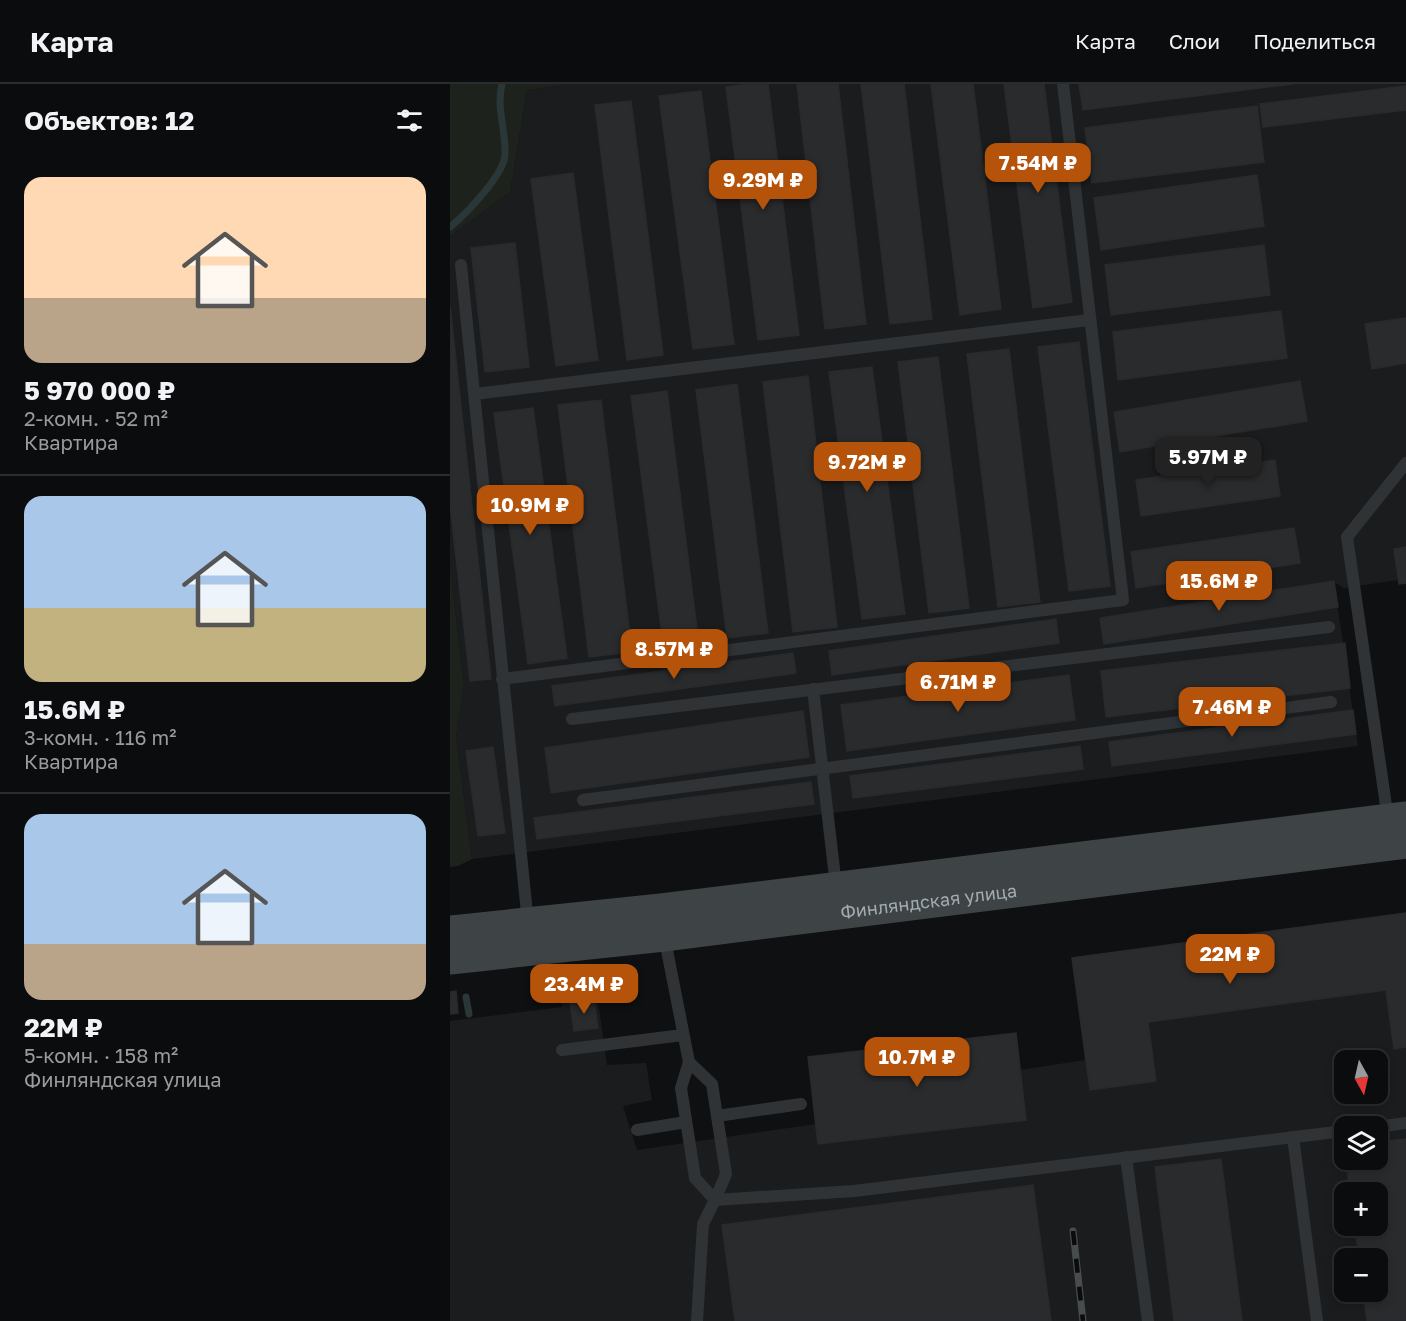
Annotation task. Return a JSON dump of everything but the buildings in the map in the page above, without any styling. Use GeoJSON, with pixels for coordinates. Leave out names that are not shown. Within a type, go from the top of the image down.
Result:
{"type":"FeatureCollection","features":[{"type":"Feature","properties":{"kind":"street","name":"Финляндская улица"},"geometry":{"type":"LineString","coordinates":[[450,932],[530,936],[662,922],[1398,831]]}},
{"type":"Feature","properties":{"kind":"street","name":"Финляндская улица"},"geometry":{"type":"LineString","coordinates":[[450,958],[530,936]]}},
{"type":"Feature","properties":{"kind":"lane"},"geometry":{"type":"LineString","coordinates":[[502,680],[1123,600],[1062,84]]}},
{"type":"Feature","properties":{"kind":"lane"},"geometry":{"type":"LineString","coordinates":[[461,265],[530,936]]}},
{"type":"Feature","properties":{"kind":"lane"},"geometry":{"type":"LineString","coordinates":[[474,394],[1089,320]]}},
{"type":"Feature","properties":{"kind":"lane"},"geometry":{"type":"LineString","coordinates":[[1398,831],[1347,537],[1406,463]]}},
{"type":"Feature","properties":{"kind":"lane"},"geometry":{"type":"LineString","coordinates":[[572,718],[1329,627]]}},
{"type":"Feature","properties":{"kind":"lane"},"geometry":{"type":"LineString","coordinates":[[813,689],[838,899]]}},
{"type":"Feature","properties":{"kind":"lane"},"geometry":{"type":"LineString","coordinates":[[583,800],[1331,702]]}},
{"type":"Feature","properties":{"kind":"lane"},"geometry":{"type":"LineString","coordinates":[[662,922],[689,1062],[681,1088],[695,1178],[715,1200]]}},
{"type":"Feature","properties":{"kind":"lane"},"geometry":{"type":"LineString","coordinates":[[562,1050],[683,1035]]}},
{"type":"Feature","properties":{"kind":"lane"},"geometry":{"type":"LineString","coordinates":[[689,1062],[712,1084],[726,1174],[703,1224],[697,1321]]}},
{"type":"Feature","properties":{"kind":"lane"},"geometry":{"type":"LineString","coordinates":[[717,1116],[801,1104]]}},
{"type":"Feature","properties":{"kind":"lane"},"geometry":{"type":"LineString","coordinates":[[637,1130],[686,1122]]}},
{"type":"Feature","properties":{"kind":"lane"},"geometry":{"type":"LineString","coordinates":[[1388,1125],[1406,1123]]}},
{"type":"Feature","properties":{"kind":"lane"},"geometry":{"type":"LineString","coordinates":[[715,1200],[854,1191],[1334,1132]]}},
{"type":"Feature","properties":{"kind":"lane"},"geometry":{"type":"LineString","coordinates":[[1293,1137],[1317,1321]]}},
{"type":"Feature","properties":{"kind":"lane"},"geometry":{"type":"LineString","coordinates":[[1126,1158],[1148,1321]]}},
{"type":"Feature","properties":{"kind":"shaded area"},"geometry":{"type":"Polygon","coordinates":[[[450,84],[570,84],[527,90],[510,192],[450,236],[450,84]]]}},
{"type":"Feature","properties":{"kind":"shaded area"},"geometry":{"type":"Polygon","coordinates":[[[570,84],[1406,84],[1406,583],[1399,584],[1398,580],[1344,588],[1334,582],[1358,746],[472,859],[456,736],[464,684],[450,566],[450,236],[510,192],[527,90],[570,84]]]}},
{"type":"Feature","properties":{"kind":"shaded area"},"geometry":{"type":"Polygon","coordinates":[[[450,566],[464,685],[456,736],[472,859],[450,867],[450,566]]]}},
{"type":"Feature","properties":{"kind":"shaded area"},"geometry":{"type":"Polygon","coordinates":[[[1406,913],[1406,1321],[450,1321],[450,1021],[562,1007],[560,996],[597,994],[607,1065],[646,1063],[652,1100],[623,1106],[637,1150],[816,1124],[1020,1070],[1085,1060],[1072,958],[1406,913]]]}},
{"type":"Feature","properties":{"kind":"waterway"},"geometry":{"type":"LineString","coordinates":[[450,227],[492,183],[503,162],[505,145],[500,102],[502,84]]}},
{"type":"Feature","properties":{"kind":"waterway"},"geometry":{"type":"LineString","coordinates":[[466,997],[469,1014]]}},
{"type":"Feature","properties":{"kind":"railway"},"geometry":{"type":"LineString","coordinates":[[1073,1231],[1083,1321]]}}]}
